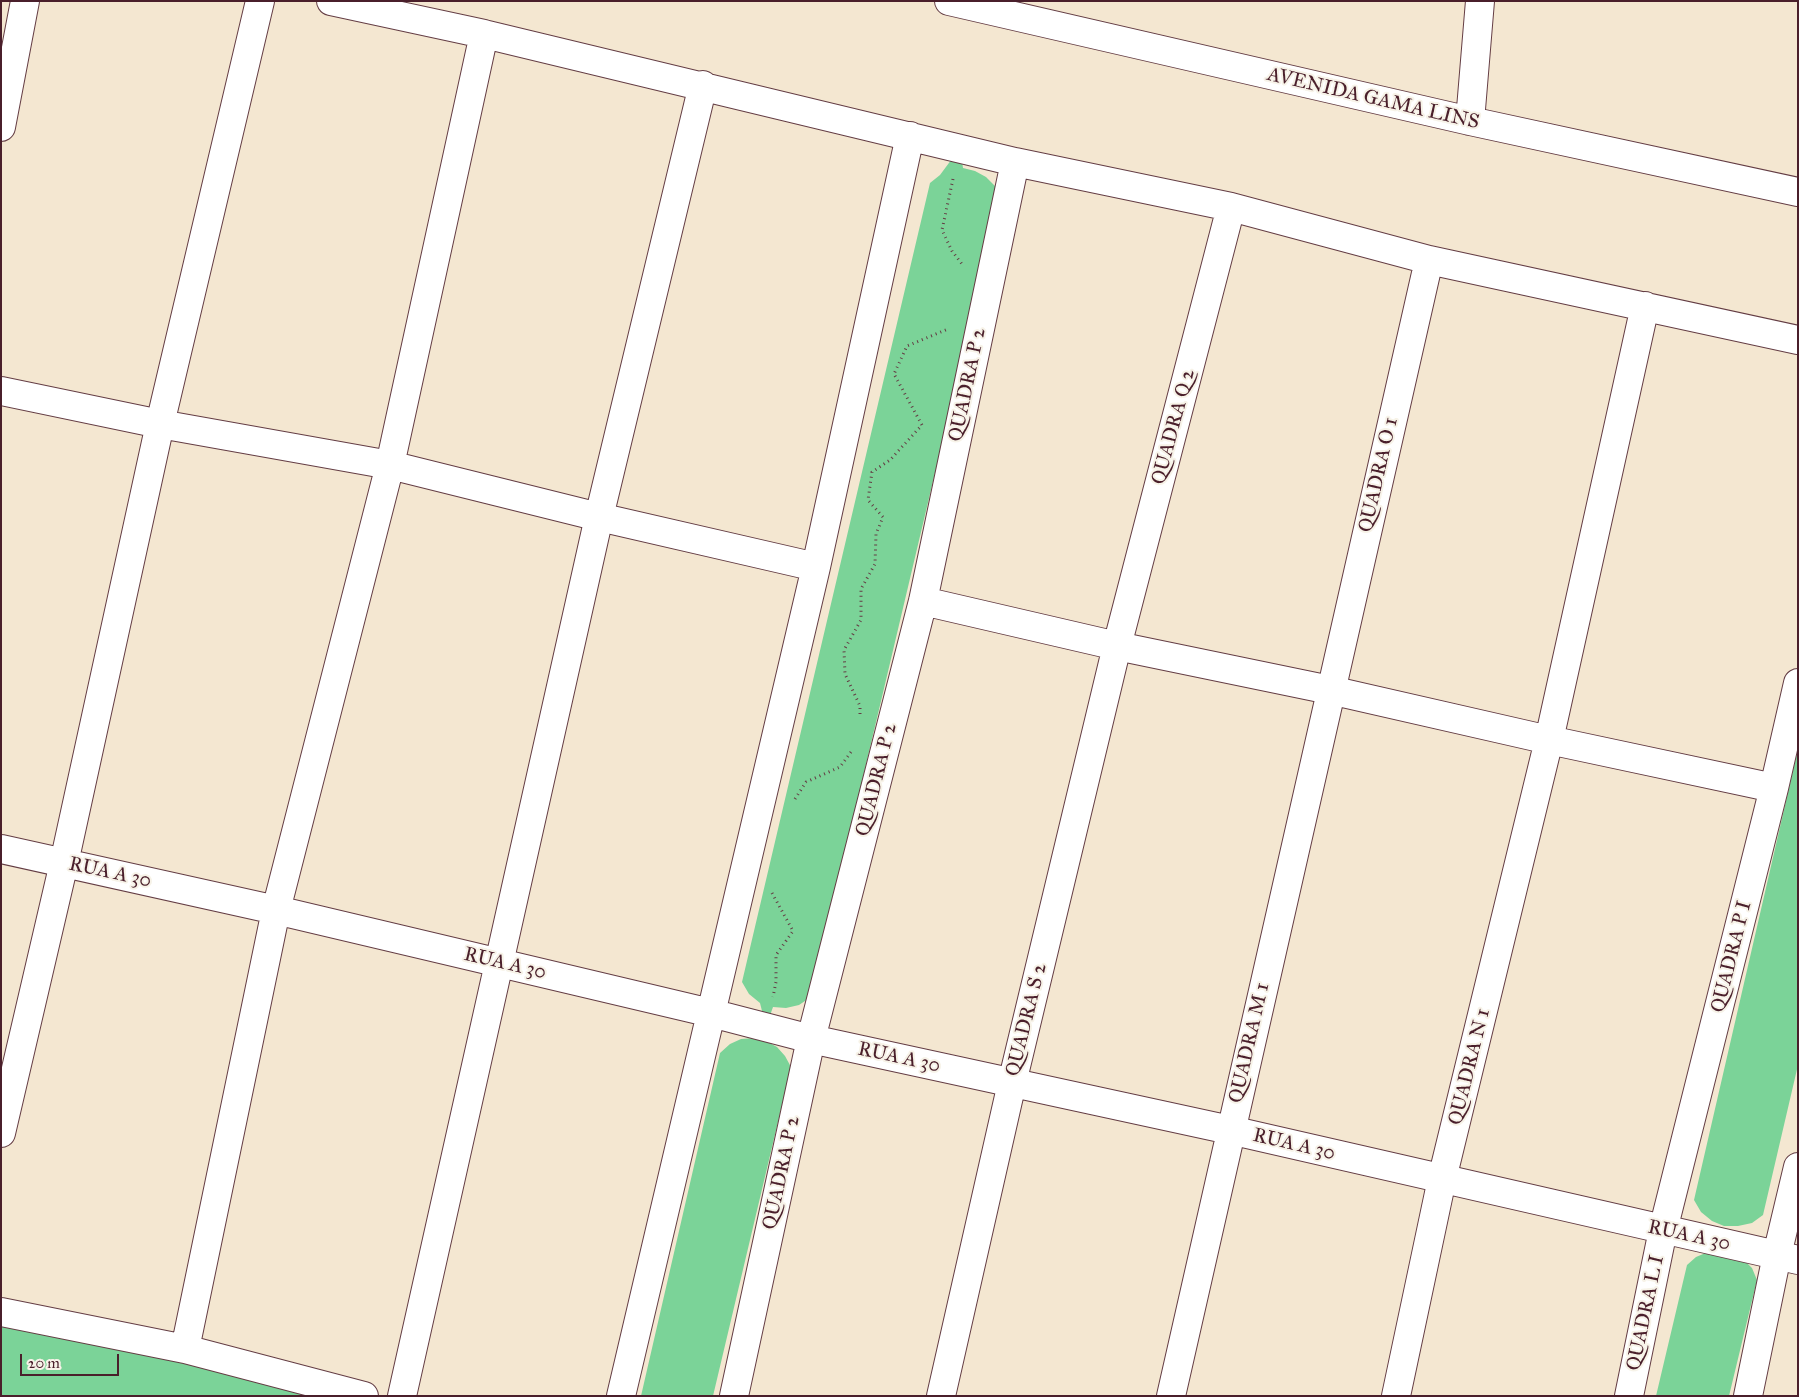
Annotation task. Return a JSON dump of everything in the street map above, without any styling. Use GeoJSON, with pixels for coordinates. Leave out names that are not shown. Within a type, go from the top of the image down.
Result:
{"type":"FeatureCollection","features":[{"type":"Feature","properties":{"kind":"street"},"geometry":{"type":"LineString","coordinates":[[1,127],[25,1]]}},
{"type":"Feature","properties":{"kind":"street"},"geometry":{"type":"LineString","coordinates":[[1,1132],[64,863],[160,424],[260,1]]}},
{"type":"Feature","properties":{"kind":"street"},"geometry":{"type":"LineString","coordinates":[[331,1],[484,34],[703,85],[1015,162],[1231,207],[1429,260],[1798,340]]}},
{"type":"Feature","properties":{"kind":"street","name":"AVENIDA GAMA LINS"},"geometry":{"type":"LineString","coordinates":[[949,1],[1470,121],[1798,192]]}},
{"type":"Feature","properties":{"kind":"street"},"geometry":{"type":"LineString","coordinates":[[1470,121],[1480,1]]}},
{"type":"Feature","properties":{"kind":"street"},"geometry":{"type":"LineString","coordinates":[[185,1349],[276,910],[390,465],[484,34]]}},
{"type":"Feature","properties":{"kind":"street"},"geometry":{"type":"LineString","coordinates":[[402,1396],[599,517],[703,85]]}},
{"type":"Feature","properties":{"kind":"street"},"geometry":{"type":"LineString","coordinates":[[621,1396],[816,567],[910,136]]}},
{"type":"Feature","properties":{"kind":"street","name":"QUADRA P 2"},"geometry":{"type":"LineString","coordinates":[[734,1396],[811,1039],[923,601],[1015,162]]}},
{"type":"Feature","properties":{"kind":"street","name":"QUADRA Q 2"},"geometry":{"type":"LineString","coordinates":[[1117,646],[1231,207]]}},
{"type":"Feature","properties":{"kind":"street","name":"QUADRA O 1"},"geometry":{"type":"LineString","coordinates":[[1330,690],[1429,260]]}},
{"type":"Feature","properties":{"kind":"street","name":"QUADRA N 1"},"geometry":{"type":"LineString","coordinates":[[1396,1396],[1442,1179],[1549,740],[1645,306]]}},
{"type":"Feature","properties":{"kind":"street"},"geometry":{"type":"LineString","coordinates":[[1,391],[160,424],[390,465],[599,517],[816,567]]}},
{"type":"Feature","properties":{"kind":"street"},"geometry":{"type":"LineString","coordinates":[[923,601],[1117,646],[1330,690],[1549,740],[1774,788]]}},
{"type":"Feature","properties":{"kind":"street","name":"QUADRA S 2"},"geometry":{"type":"LineString","coordinates":[[942,1396],[1012,1083],[1117,646]]}},
{"type":"Feature","properties":{"kind":"street","name":"QUADRA P I"},"geometry":{"type":"LineString","coordinates":[[1663,1230],[1774,788],[1798,683]]}},
{"type":"Feature","properties":{"kind":"street","name":"QUADRA M 1"},"geometry":{"type":"LineString","coordinates":[[1171,1396],[1330,690]]}},
{"type":"Feature","properties":{"kind":"street","name":"RUA A 30"},"geometry":{"type":"LineString","coordinates":[[1,849],[276,910],[711,1013],[811,1039],[1230,1130],[1787,1258]]}},
{"type":"Feature","properties":{"kind":"street"},"geometry":{"type":"LineString","coordinates":[[1748,1396],[1787,1258],[1798,1168]]}},
{"type":"Feature","properties":{"kind":"street","name":"QUADRA L I"},"geometry":{"type":"LineString","coordinates":[[1629,1396],[1663,1230]]}},
{"type":"Feature","properties":{"kind":"street"},"geometry":{"type":"LineString","coordinates":[[1,1312],[185,1349],[364,1396]]}},
{"type":"Feature","properties":{"kind":"path"},"geometry":{"type":"LineString","coordinates":[[960,148],[942,230],[952,251],[967,270]]}},
{"type":"Feature","properties":{"kind":"path"},"geometry":{"type":"LineString","coordinates":[[861,722],[860,706],[845,674],[844,650],[861,620],[861,589],[874,564],[876,534],[884,517],[868,500],[872,472],[890,460],[922,425],[894,374],[907,346],[948,329],[954,323]]}},
{"type":"Feature","properties":{"kind":"path"},"geometry":{"type":"LineString","coordinates":[[791,805],[806,782],[840,767],[856,745]]}},
{"type":"Feature","properties":{"kind":"path"},"geometry":{"type":"LineString","coordinates":[[766,1027],[776,982],[776,955],[793,931],[770,889]]}},
{"type":"Feature","properties":{"kind":"green space"},"geometry":{"type":"Polygon","coordinates":[[[960,148],[963,168],[975,171],[986,177],[995,186],[1000,198],[811,997],[799,1005],[786,1008],[773,1007],[766,1027],[760,1003],[749,994],[742,982],[930,183],[940,175],[960,148]]]}},
{"type":"Feature","properties":{"kind":"green space"},"geometry":{"type":"Polygon","coordinates":[[[1798,749],[1798,1065],[1763,1215],[1752,1223],[1724,1226],[1712,1221],[1701,1212],[1694,1200],[1798,749]]]}},
{"type":"Feature","properties":{"kind":"green space"},"geometry":{"type":"Polygon","coordinates":[[[754,1038],[766,1041],[777,1047],[791,1067],[713,1396],[641,1396],[720,1053],[730,1044],[741,1039],[754,1038]]]}},
{"type":"Feature","properties":{"kind":"green space"},"geometry":{"type":"Polygon","coordinates":[[[1708,1252],[1743,1259],[1752,1268],[1757,1280],[1729,1396],[1656,1396],[1687,1265],[1696,1257],[1708,1252]]]}},
{"type":"Feature","properties":{"kind":"green space"},"geometry":{"type":"Polygon","coordinates":[[[1,1312],[360,1396],[1,1396],[1,1312]]]}}]}
